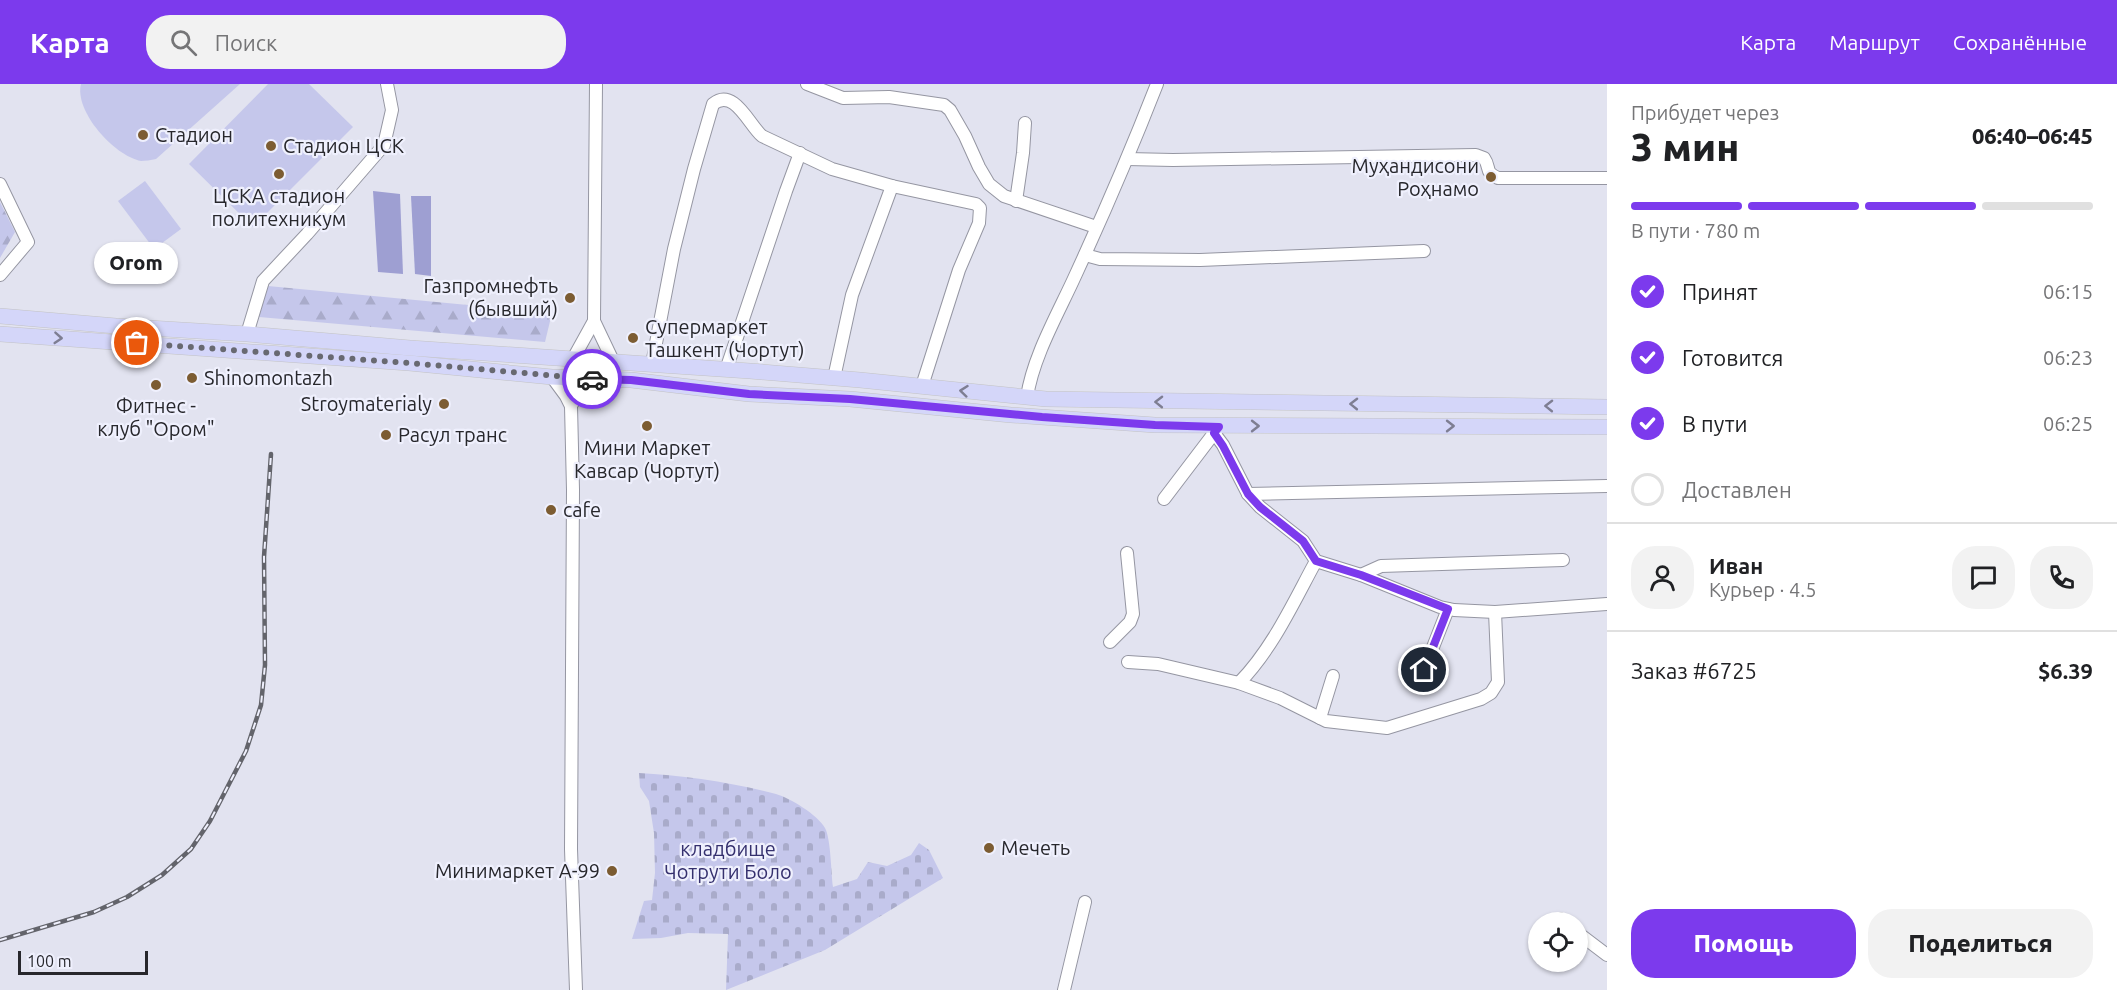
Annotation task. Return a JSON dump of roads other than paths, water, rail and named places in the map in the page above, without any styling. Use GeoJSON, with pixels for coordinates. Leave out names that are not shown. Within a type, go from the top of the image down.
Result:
{"type":"FeatureCollection","features":[{"type":"Feature","properties":{"kind":"main road"},"geometry":{"type":"LineString","coordinates":[[0,316],[247,334],[552,377],[631,380],[749,394],[850,399],[1011,415],[1216,430],[1607,428]]}},
{"type":"Feature","properties":{"kind":"main road"},"geometry":{"type":"LineString","coordinates":[[0,334],[410,356],[613,361],[834,378],[1027,397],[1118,402],[1607,407]]}},
{"type":"Feature","properties":{"kind":"main road"},"geometry":{"type":"LineString","coordinates":[[749,394],[750,371]]}},
{"type":"Feature","properties":{"kind":"main road"},"geometry":{"type":"LineString","coordinates":[[1116,422],[1118,402]]}},
{"type":"Feature","properties":{"kind":"street"},"geometry":{"type":"LineString","coordinates":[[247,334],[262,281],[307,234],[384,145],[392,110],[387,84]]}},
{"type":"Feature","properties":{"kind":"street"},"geometry":{"type":"LineString","coordinates":[[596,84],[594,321],[613,361]]}},
{"type":"Feature","properties":{"kind":"street"},"geometry":{"type":"LineString","coordinates":[[1027,397],[1029,383],[1045,344],[1158,84]]}},
{"type":"Feature","properties":{"kind":"street"},"geometry":{"type":"LineString","coordinates":[[809,85],[843,98],[889,97],[944,105],[950,110],[960,127],[989,184],[1004,196],[1016,201],[1096,227]]}},
{"type":"Feature","properties":{"kind":"street"},"geometry":{"type":"LineString","coordinates":[[652,364],[674,249],[694,169],[713,104],[720,100],[733,102],[762,136],[832,170],[976,204],[980,208],[979,223],[959,270],[922,386]]}},
{"type":"Feature","properties":{"kind":"street"},"geometry":{"type":"LineString","coordinates":[[1016,201],[1025,123]]}},
{"type":"Feature","properties":{"kind":"street"},"geometry":{"type":"LineString","coordinates":[[726,370],[800,153]]}},
{"type":"Feature","properties":{"kind":"street"},"geometry":{"type":"LineString","coordinates":[[1127,159],[1476,154],[1484,158],[1487,170],[1498,178],[1607,178]]}},
{"type":"Feature","properties":{"kind":"street"},"geometry":{"type":"LineString","coordinates":[[0,184],[28,242],[0,275]]}},
{"type":"Feature","properties":{"kind":"street"},"geometry":{"type":"LineString","coordinates":[[834,378],[852,295],[892,186]]}},
{"type":"Feature","properties":{"kind":"street"},"geometry":{"type":"LineString","coordinates":[[1085,255],[1100,259],[1200,260],[1424,251]]}},
{"type":"Feature","properties":{"kind":"street"},"geometry":{"type":"LineString","coordinates":[[573,359],[594,321]]}},
{"type":"Feature","properties":{"kind":"street"},"geometry":{"type":"LineString","coordinates":[[552,377],[571,406],[573,490],[571,849],[576,990]]}},
{"type":"Feature","properties":{"kind":"street"},"geometry":{"type":"LineString","coordinates":[[571,406],[590,379]]}},
{"type":"Feature","properties":{"kind":"street"},"geometry":{"type":"LineString","coordinates":[[1164,500],[1216,430],[1248,494],[1260,507],[1303,541],[1316,561],[1361,575],[1448,609],[1495,612],[1607,604]]}},
{"type":"Feature","properties":{"kind":"street"},"geometry":{"type":"LineString","coordinates":[[1248,494],[1607,486]]}},
{"type":"Feature","properties":{"kind":"street"},"geometry":{"type":"LineString","coordinates":[[1110,642],[1130,622],[1133,614],[1126,553]]}},
{"type":"Feature","properties":{"kind":"street"},"geometry":{"type":"LineString","coordinates":[[1361,575],[1381,566],[1563,560]]}},
{"type":"Feature","properties":{"kind":"street"},"geometry":{"type":"LineString","coordinates":[[1239,683],[1274,639],[1316,561]]}},
{"type":"Feature","properties":{"kind":"street"},"geometry":{"type":"LineString","coordinates":[[1424,670],[1448,609]]}},
{"type":"Feature","properties":{"kind":"street"},"geometry":{"type":"LineString","coordinates":[[1128,662],[1158,664],[1239,683],[1280,698],[1326,721],[1387,728],[1481,699],[1491,693],[1498,682],[1495,612]]}},
{"type":"Feature","properties":{"kind":"street"},"geometry":{"type":"LineString","coordinates":[[1320,718],[1333,676]]}},
{"type":"Feature","properties":{"kind":"street"},"geometry":{"type":"LineString","coordinates":[[1064,990],[1084,902]]}},
{"type":"Feature","properties":{"kind":"street"},"geometry":{"type":"LineString","coordinates":[[1588,941],[1607,955]]}},
{"type":"Feature","properties":{"kind":"railway"},"geometry":{"type":"LineString","coordinates":[[0,940],[94,912],[127,897],[162,875],[191,849],[210,821],[246,751],[261,705],[265,665],[264,557],[271,454]]}},
{"type":"Feature","properties":{"kind":"place","name":"Стадион"},"geometry":{"type":"Point","coordinates":[143,135]}},
{"type":"Feature","properties":{"kind":"place","name":"Стадион ЦСК"},"geometry":{"type":"Point","coordinates":[271,146]}},
{"type":"Feature","properties":{"kind":"place","name":"ЦСКА стадион политехникум"},"geometry":{"type":"Point","coordinates":[279,174]}},
{"type":"Feature","properties":{"kind":"place","name":"Муҳандисони Роҳнамо"},"geometry":{"type":"Point","coordinates":[1491,177]}},
{"type":"Feature","properties":{"kind":"place","name":"Газпромнефть (бывший)"},"geometry":{"type":"Point","coordinates":[570,298]}},
{"type":"Feature","properties":{"kind":"place","name":"Супермаркет Ташкент (Чортут)"},"geometry":{"type":"Point","coordinates":[633,338]}},
{"type":"Feature","properties":{"kind":"place","name":"Orom"},"geometry":{"type":"Point","coordinates":[137,343]}},
{"type":"Feature","properties":{"kind":"place","name":"Shinomontazh"},"geometry":{"type":"Point","coordinates":[192,378]}},
{"type":"Feature","properties":{"kind":"place","name":"Фитнес - клуб \"Ором\""},"geometry":{"type":"Point","coordinates":[156,385]}},
{"type":"Feature","properties":{"kind":"place","name":"Stroymaterialy"},"geometry":{"type":"Point","coordinates":[444,404]}},
{"type":"Feature","properties":{"kind":"place","name":"Мини Маркет Кавсар (Чортут)"},"geometry":{"type":"Point","coordinates":[647,426]}},
{"type":"Feature","properties":{"kind":"place","name":"Расул транс"},"geometry":{"type":"Point","coordinates":[386,435]}},
{"type":"Feature","properties":{"kind":"place","name":"cafe"},"geometry":{"type":"Point","coordinates":[551,510]}},
{"type":"Feature","properties":{"kind":"place","name":"Мечеть"},"geometry":{"type":"Point","coordinates":[989,848]}},
{"type":"Feature","properties":{"kind":"place","name":"Минимаркет А-99"},"geometry":{"type":"Point","coordinates":[612,871]}},
{"type":"Feature","properties":{"kind":"park label","name":"кладбище Чотрути Боло"},"geometry":{"type":"Point","coordinates":[728,860]}}]}
